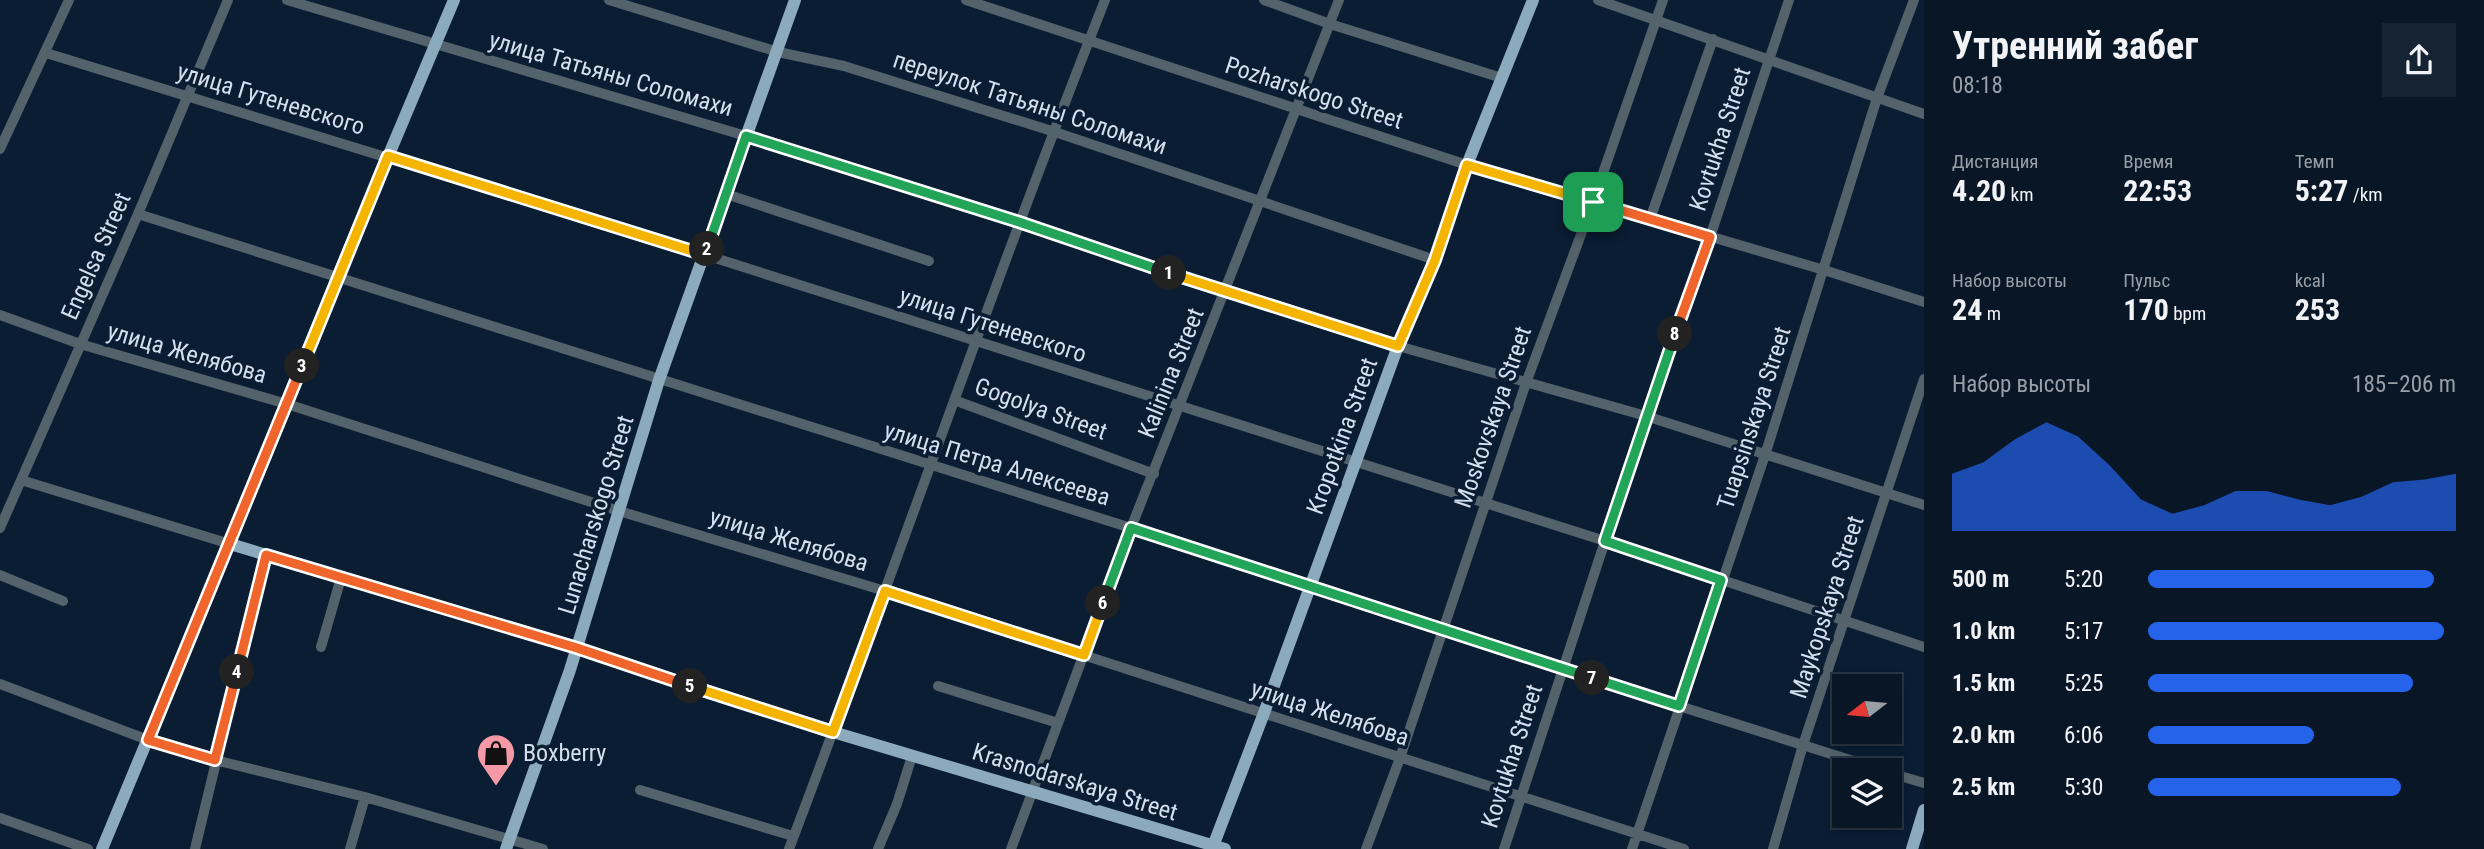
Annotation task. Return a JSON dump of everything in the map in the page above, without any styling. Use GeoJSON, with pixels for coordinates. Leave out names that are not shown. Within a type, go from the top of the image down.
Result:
{"type":"FeatureCollection","features":[{"type":"Feature","properties":{"kind":"main road"},"geometry":{"type":"LineString","coordinates":[[102,849],[454,0]]}},
{"type":"Feature","properties":{"kind":"main road","name":"Lunacharskogo Street"},"geometry":{"type":"LineString","coordinates":[[507,844],[577,648],[659,380],[795,0]]}},
{"type":"Feature","properties":{"kind":"main road","name":"Kropotkina Street"},"geometry":{"type":"LineString","coordinates":[[1216,848],[1398,346],[1435,260],[1467,165],[1533,0]]}},
{"type":"Feature","properties":{"kind":"main road","name":"Krasnodarskaya Street"},"geometry":{"type":"LineString","coordinates":[[229,544],[577,648],[833,732],[1216,848]]}},
{"type":"Feature","properties":{"kind":"main road"},"geometry":{"type":"LineString","coordinates":[[1912,849],[1924,810]]}},
{"type":"Feature","properties":{"kind":"street"},"geometry":{"type":"LineString","coordinates":[[0,149],[69,0]]}},
{"type":"Feature","properties":{"kind":"street","name":"Engelsa Street"},"geometry":{"type":"LineString","coordinates":[[0,528],[138,214],[228,0]]}},
{"type":"Feature","properties":{"kind":"street","name":"улица Татьяны Соломахи"},"geometry":{"type":"LineString","coordinates":[[287,0],[746,136],[1019,222],[1226,293],[1398,346],[1646,416],[1924,505]]}},
{"type":"Feature","properties":{"kind":"street","name":"переулок Татьяны Соломахи"},"geometry":{"type":"LineString","coordinates":[[609,0],[778,52],[793,53],[844,66],[1055,132],[1435,260]]}},
{"type":"Feature","properties":{"kind":"street","name":"Pozharskogo Street"},"geometry":{"type":"LineString","coordinates":[[966,0],[1467,165],[1924,302]]}},
{"type":"Feature","properties":{"kind":"street","name":"Gogolya Street"},"geometry":{"type":"LineString","coordinates":[[789,849],[1019,222],[1105,0]]}},
{"type":"Feature","properties":{"kind":"street"},"geometry":{"type":"LineString","coordinates":[[1264,0],[1330,24],[1502,78]]}},
{"type":"Feature","properties":{"kind":"street","name":"Kalinina Street"},"geometry":{"type":"LineString","coordinates":[[1010,849],[1131,528],[1226,293],[1339,0]]}},
{"type":"Feature","properties":{"kind":"street"},"geometry":{"type":"LineString","coordinates":[[1598,0],[1924,114]]}},
{"type":"Feature","properties":{"kind":"street","name":"Moskovskaya Street"},"geometry":{"type":"LineString","coordinates":[[1366,849],[1400,758],[1526,383],[1593,202],[1663,0]]}},
{"type":"Feature","properties":{"kind":"street","name":"Kovtukha Street"},"geometry":{"type":"LineString","coordinates":[[1504,849],[1646,416],[1710,237],[1789,0]]}},
{"type":"Feature","properties":{"kind":"street","name":"Tuapsinskaya Street"},"geometry":{"type":"LineString","coordinates":[[1632,849],[1765,456],[1877,98],[1914,0]]}},
{"type":"Feature","properties":{"kind":"street"},"geometry":{"type":"LineString","coordinates":[[1650,219],[1713,39]]}},
{"type":"Feature","properties":{"kind":"street","name":"улица Гутеневского"},"geometry":{"type":"LineString","coordinates":[[46,53],[705,255],[1605,541],[1924,647]]}},
{"type":"Feature","properties":{"kind":"street"},"geometry":{"type":"LineString","coordinates":[[726,194],[929,261]]}},
{"type":"Feature","properties":{"kind":"street","name":"улица Петра Алексеева"},"geometry":{"type":"LineString","coordinates":[[138,214],[1131,528],[1441,631],[1844,758]]}},
{"type":"Feature","properties":{"kind":"street","name":"улица Желябова"},"geometry":{"type":"LineString","coordinates":[[0,315],[80,344],[287,404],[618,511],[885,591],[1685,849]]}},
{"type":"Feature","properties":{"kind":"street","name":"Maykopskaya Street"},"geometry":{"type":"LineString","coordinates":[[1773,849],[1803,745],[1924,379]]}},
{"type":"Feature","properties":{"kind":"street","name":"Gogolya Street"},"geometry":{"type":"LineString","coordinates":[[954,400],[1154,474]]}},
{"type":"Feature","properties":{"kind":"street","name":"Krasnodarskaya Street"},"geometry":{"type":"LineString","coordinates":[[21,480],[229,544]]}},
{"type":"Feature","properties":{"kind":"street"},"geometry":{"type":"LineString","coordinates":[[195,849],[266,555]]}},
{"type":"Feature","properties":{"kind":"street"},"geometry":{"type":"LineString","coordinates":[[0,575],[63,601]]}},
{"type":"Feature","properties":{"kind":"street"},"geometry":{"type":"LineString","coordinates":[[321,648],[341,578]]}},
{"type":"Feature","properties":{"kind":"street"},"geometry":{"type":"LineString","coordinates":[[0,684],[148,740],[215,760],[365,796],[507,844],[543,849]]}},
{"type":"Feature","properties":{"kind":"street"},"geometry":{"type":"LineString","coordinates":[[938,686],[1058,723]]}},
{"type":"Feature","properties":{"kind":"street"},"geometry":{"type":"LineString","coordinates":[[878,849],[897,804],[912,756]]}},
{"type":"Feature","properties":{"kind":"street"},"geometry":{"type":"LineString","coordinates":[[1902,777],[1924,783]]}},
{"type":"Feature","properties":{"kind":"street"},"geometry":{"type":"LineString","coordinates":[[640,790],[793,836]]}},
{"type":"Feature","properties":{"kind":"street"},"geometry":{"type":"LineString","coordinates":[[350,849],[365,796]]}},
{"type":"Feature","properties":{"kind":"street"},"geometry":{"type":"LineString","coordinates":[[0,818],[88,849]]}},
{"type":"Feature","properties":{"kind":"place","name":"Boxberry"},"geometry":{"type":"Point","coordinates":[496,787]}},
{"type":"Feature","properties":{"kind":"route"},"geometry":{"type":"LineString","coordinates":[[746,136],[1019,222],[1226,293],[1398,346],[1435,260],[1467,165],[1593,202],[1710,237],[1605,541],[1721,580],[1679,706],[1441,631],[1131,528],[1084,655],[885,591],[833,732],[577,648],[266,555],[215,760],[148,740],[388,156],[705,255],[746,136]]}}]}
